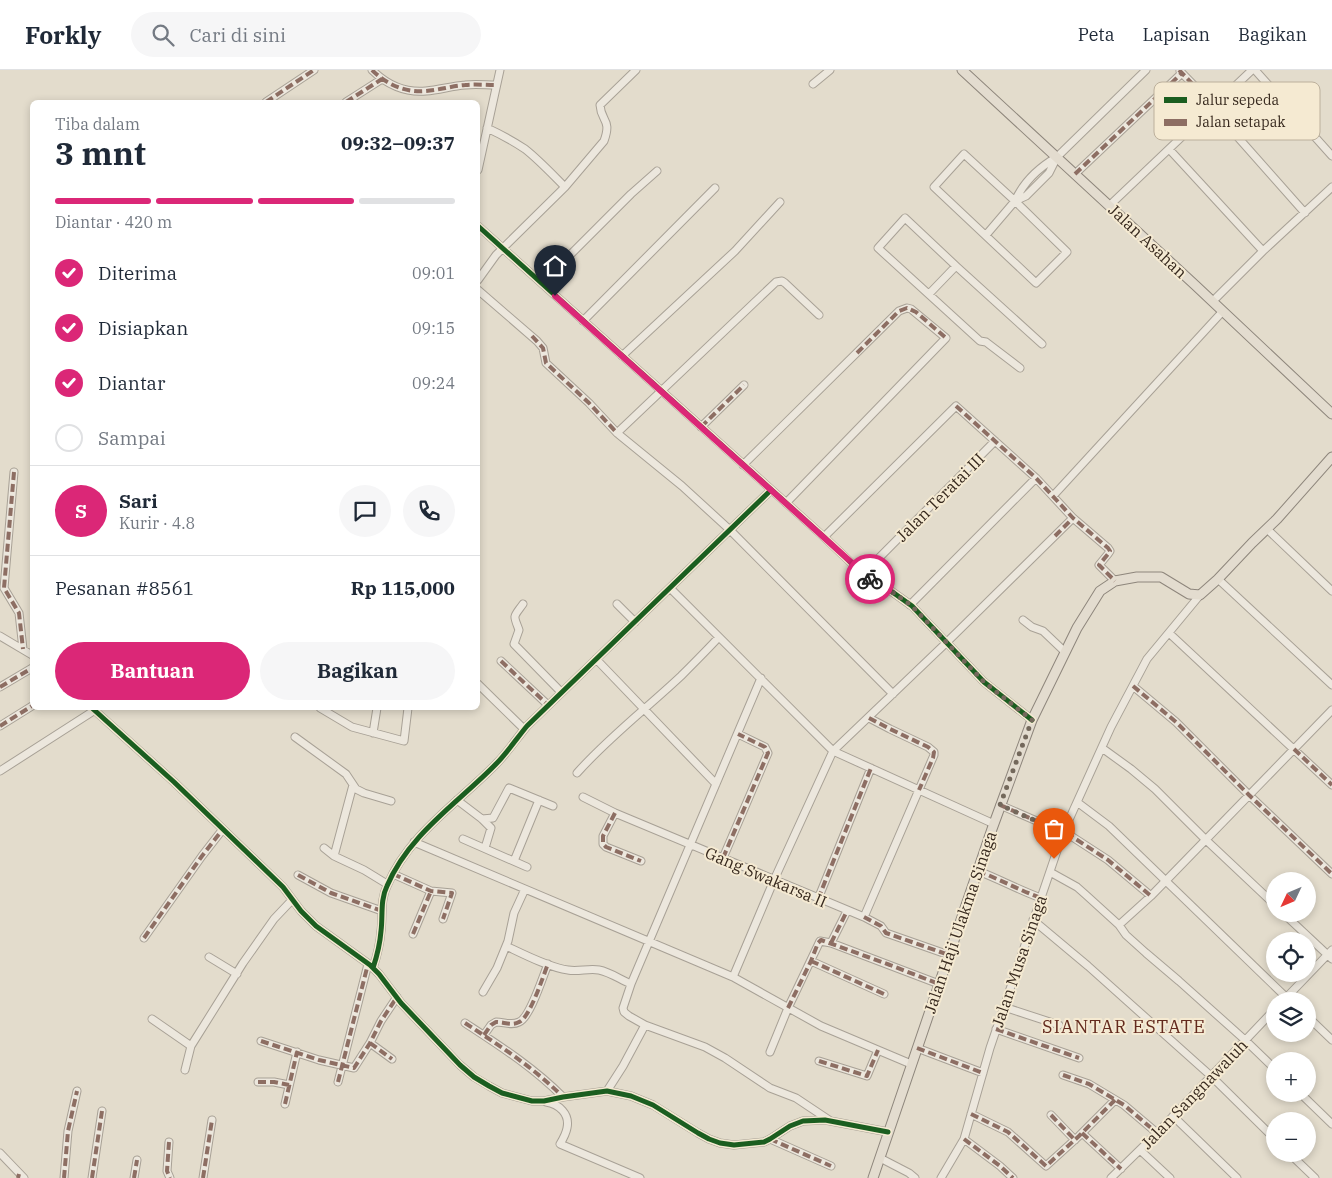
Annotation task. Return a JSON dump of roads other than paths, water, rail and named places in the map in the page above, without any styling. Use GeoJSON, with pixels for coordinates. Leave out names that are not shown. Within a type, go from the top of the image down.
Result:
{"type":"FeatureCollection","features":[{"type":"Feature","properties":{"kind":"main road","name":"Jalan Asahan"},"geometry":{"type":"LineString","coordinates":[[962,70],[1213,301],[1332,414]]}},
{"type":"Feature","properties":{"kind":"main road"},"geometry":{"type":"LineString","coordinates":[[1200,595],[1266,529],[1332,457]]}},
{"type":"Feature","properties":{"kind":"main road","name":"Jalan Haji Ulakma Sinaga"},"geometry":{"type":"LineString","coordinates":[[873,1178],[1000,805],[1032,720],[1065,652],[1094,599],[1100,591],[1115,581],[1137,577],[1161,577],[1189,594],[1200,595]]}},
{"type":"Feature","properties":{"kind":"street"},"geometry":{"type":"LineString","coordinates":[[269,100],[314,70]]}},
{"type":"Feature","properties":{"kind":"street"},"geometry":{"type":"LineString","coordinates":[[372,70],[390,84],[412,90],[424,91],[466,84],[496,85]]}},
{"type":"Feature","properties":{"kind":"street"},"geometry":{"type":"LineString","coordinates":[[480,161],[500,70]]}},
{"type":"Feature","properties":{"kind":"street"},"geometry":{"type":"LineString","coordinates":[[480,277],[502,248],[565,187],[604,141],[608,132],[608,125],[600,110],[600,105],[636,70]]}},
{"type":"Feature","properties":{"kind":"street"},"geometry":{"type":"LineString","coordinates":[[813,84],[830,70]]}},
{"type":"Feature","properties":{"kind":"street"},"geometry":{"type":"LineString","coordinates":[[986,235],[1015,201],[1026,196],[1049,173],[1056,157],[1146,70]]}},
{"type":"Feature","properties":{"kind":"street"},"geometry":{"type":"LineString","coordinates":[[1240,82],[1253,70],[1264,82]]}},
{"type":"Feature","properties":{"kind":"street"},"geometry":{"type":"LineString","coordinates":[[1171,82],[1181,72],[1190,82]]}},
{"type":"Feature","properties":{"kind":"street"},"geometry":{"type":"LineString","coordinates":[[349,100],[382,79]]}},
{"type":"Feature","properties":{"kind":"street"},"geometry":{"type":"LineString","coordinates":[[1075,174],[1154,98]]}},
{"type":"Feature","properties":{"kind":"street"},"geometry":{"type":"LineString","coordinates":[[487,128],[524,149],[565,187]]}},
{"type":"Feature","properties":{"kind":"street"},"geometry":{"type":"LineString","coordinates":[[1110,206],[1178,140]]}},
{"type":"Feature","properties":{"kind":"street"},"geometry":{"type":"LineString","coordinates":[[1242,140],[1305,213]]}},
{"type":"Feature","properties":{"kind":"street"},"geometry":{"type":"LineString","coordinates":[[1317,140],[1332,156]]}},
{"type":"Feature","properties":{"kind":"street"},"geometry":{"type":"LineString","coordinates":[[1169,149],[1263,251]]}},
{"type":"Feature","properties":{"kind":"street"},"geometry":{"type":"LineString","coordinates":[[964,154],[1015,201],[1067,252],[1036,283],[934,187],[964,154]]}},
{"type":"Feature","properties":{"kind":"street"},"geometry":{"type":"LineString","coordinates":[[542,284],[631,194],[657,171]]}},
{"type":"Feature","properties":{"kind":"street"},"geometry":{"type":"LineString","coordinates":[[1213,301],[1263,251],[1332,187]]}},
{"type":"Feature","properties":{"kind":"street"},"geometry":{"type":"LineString","coordinates":[[583,321],[715,188]]}},
{"type":"Feature","properties":{"kind":"street"},"geometry":{"type":"LineString","coordinates":[[622,356],[735,251],[780,202]]}},
{"type":"Feature","properties":{"kind":"street"},"geometry":{"type":"LineString","coordinates":[[1020,368],[986,342],[980,341],[878,248],[905,218],[1042,344]]}},
{"type":"Feature","properties":{"kind":"street"},"geometry":{"type":"LineString","coordinates":[[480,228],[863,574],[910,605],[984,682],[1032,720]]}},
{"type":"Feature","properties":{"kind":"street"},"geometry":{"type":"LineString","coordinates":[[929,294],[956,266]]}},
{"type":"Feature","properties":{"kind":"street"},"geometry":{"type":"LineString","coordinates":[[617,433],[776,282],[785,283],[819,315]]}},
{"type":"Feature","properties":{"kind":"street"},"geometry":{"type":"LineString","coordinates":[[480,292],[537,341],[542,348],[546,363],[589,403],[617,433],[682,486],[730,530],[893,694]]}},
{"type":"Feature","properties":{"kind":"street"},"geometry":{"type":"LineString","coordinates":[[744,465],[899,311],[907,308],[911,309],[946,338],[786,503]]}},
{"type":"Feature","properties":{"kind":"street"},"geometry":{"type":"LineString","coordinates":[[1053,496],[1223,311]]}},
{"type":"Feature","properties":{"kind":"street"},"geometry":{"type":"LineString","coordinates":[[701,426],[744,385]]}},
{"type":"Feature","properties":{"kind":"street"},"geometry":{"type":"LineString","coordinates":[[824,537],[956,406],[1036,478],[1074,518],[1110,550],[1098,565],[1115,581]]}},
{"type":"Feature","properties":{"kind":"street","name":"Jalan Teratai III"},"geometry":{"type":"LineString","coordinates":[[863,574],[995,441]]}},
{"type":"Feature","properties":{"kind":"street"},"geometry":{"type":"LineString","coordinates":[[14,472],[4,588],[19,613],[23,649]]}},
{"type":"Feature","properties":{"kind":"street"},"geometry":{"type":"LineString","coordinates":[[910,605],[1036,478]]}},
{"type":"Feature","properties":{"kind":"street"},"geometry":{"type":"LineString","coordinates":[[338,1082],[370,966],[378,950],[384,894],[392,874],[402,858],[426,830],[497,764],[524,729],[561,692],[771,490]]}},
{"type":"Feature","properties":{"kind":"street"},"geometry":{"type":"LineString","coordinates":[[733,978],[774,880],[833,751],[1074,518]]}},
{"type":"Feature","properties":{"kind":"street"},"geometry":{"type":"LineString","coordinates":[[1266,529],[1332,590]]}},
{"type":"Feature","properties":{"kind":"street"},"geometry":{"type":"LineString","coordinates":[[1218,579],[1332,686]]}},
{"type":"Feature","properties":{"kind":"street"},"geometry":{"type":"LineString","coordinates":[[670,588],[833,751],[994,824]]}},
{"type":"Feature","properties":{"kind":"street","name":"Jalan Musa Sinaga"},"geometry":{"type":"LineString","coordinates":[[941,1178],[964,1139],[996,1029],[1063,833],[1111,727],[1147,659],[1200,595]]}},
{"type":"Feature","properties":{"kind":"street"},"geometry":{"type":"LineString","coordinates":[[523,604],[514,616],[514,621],[519,630],[514,643],[515,646],[561,692]]}},
{"type":"Feature","properties":{"kind":"street"},"geometry":{"type":"LineString","coordinates":[[617,604],[635,622]]}},
{"type":"Feature","properties":{"kind":"street"},"geometry":{"type":"LineString","coordinates":[[1023,620],[1032,627],[1043,631],[1065,652]]}},
{"type":"Feature","properties":{"kind":"street"},"geometry":{"type":"LineString","coordinates":[[1169,633],[1332,785]]}},
{"type":"Feature","properties":{"kind":"street"},"geometry":{"type":"LineString","coordinates":[[0,636],[30,654]]}},
{"type":"Feature","properties":{"kind":"street"},"geometry":{"type":"LineString","coordinates":[[577,774],[586,763],[682,675],[719,637]]}},
{"type":"Feature","properties":{"kind":"street"},"geometry":{"type":"LineString","coordinates":[[596,659],[716,784]]}},
{"type":"Feature","properties":{"kind":"street"},"geometry":{"type":"LineString","coordinates":[[501,661],[548,705]]}},
{"type":"Feature","properties":{"kind":"street"},"geometry":{"type":"LineString","coordinates":[[0,687],[30,669]]}},
{"type":"Feature","properties":{"kind":"street"},"geometry":{"type":"LineString","coordinates":[[760,678],[631,984],[623,1008],[624,1012],[645,1025],[705,1047],[770,1088],[796,1098],[832,1121]]}},
{"type":"Feature","properties":{"kind":"street"},"geometry":{"type":"LineString","coordinates":[[480,686],[524,729]]}},
{"type":"Feature","properties":{"kind":"street"},"geometry":{"type":"LineString","coordinates":[[1133,686],[1176,722],[1332,874]]}},
{"type":"Feature","properties":{"kind":"street"},"geometry":{"type":"LineString","coordinates":[[0,726],[30,707]]}},
{"type":"Feature","properties":{"kind":"street"},"geometry":{"type":"LineString","coordinates":[[0,772],[92,710]]}},
{"type":"Feature","properties":{"kind":"street"},"geometry":{"type":"LineString","coordinates":[[94,710],[224,829],[283,887],[301,912],[316,926],[370,966],[460,1065],[474,1077],[502,1093],[532,1101],[554,1103],[567,1119],[568,1126],[560,1144],[640,1178]]}},
{"type":"Feature","properties":{"kind":"street"},"geometry":{"type":"LineString","coordinates":[[323,710],[352,727],[404,741],[408,710]]}},
{"type":"Feature","properties":{"kind":"street"},"geometry":{"type":"LineString","coordinates":[[373,733],[377,710]]}},
{"type":"Feature","properties":{"kind":"street"},"geometry":{"type":"LineString","coordinates":[[1119,924],[1152,896],[1332,710]]}},
{"type":"Feature","properties":{"kind":"street"},"geometry":{"type":"LineString","coordinates":[[864,917],[934,752],[928,747],[869,718]]}},
{"type":"Feature","properties":{"kind":"street"},"geometry":{"type":"LineString","coordinates":[[723,858],[768,752],[765,747],[738,734]]}},
{"type":"Feature","properties":{"kind":"street"},"geometry":{"type":"LineString","coordinates":[[295,738],[346,774],[353,785],[360,791],[391,801]]}},
{"type":"Feature","properties":{"kind":"street"},"geometry":{"type":"LineString","coordinates":[[1102,748],[1149,784],[1266,897]]}},
{"type":"Feature","properties":{"kind":"street"},"geometry":{"type":"LineString","coordinates":[[818,899],[871,768]]}},
{"type":"Feature","properties":{"kind":"street"},"geometry":{"type":"LineString","coordinates":[[334,856],[353,785]]}},
{"type":"Feature","properties":{"kind":"street"},"geometry":{"type":"LineString","coordinates":[[482,819],[493,818],[508,788],[553,806]]}},
{"type":"Feature","properties":{"kind":"street","name":"Gang Swakarsa II"},"geometry":{"type":"LineString","coordinates":[[583,797],[690,845],[864,917],[881,926],[886,933],[949,955]]}},
{"type":"Feature","properties":{"kind":"street"},"geometry":{"type":"LineString","coordinates":[[458,800],[491,828],[485,848]]}},
{"type":"Feature","properties":{"kind":"street"},"geometry":{"type":"LineString","coordinates":[[514,860],[539,800]]}},
{"type":"Feature","properties":{"kind":"street"},"geometry":{"type":"LineString","coordinates":[[1077,802],[1110,826],[1278,992]]}},
{"type":"Feature","properties":{"kind":"street"},"geometry":{"type":"LineString","coordinates":[[1000,805],[1085,845],[1108,860],[1152,896]]}},
{"type":"Feature","properties":{"kind":"street"},"geometry":{"type":"LineString","coordinates":[[616,813],[603,836],[602,844],[641,861]]}},
{"type":"Feature","properties":{"kind":"street"},"geometry":{"type":"LineString","coordinates":[[144,938],[202,856],[224,829]]}},
{"type":"Feature","properties":{"kind":"street"},"geometry":{"type":"LineString","coordinates":[[463,839],[527,866]]}},
{"type":"Feature","properties":{"kind":"street"},"geometry":{"type":"LineString","coordinates":[[414,842],[733,978],[821,1026],[911,1064]]}},
{"type":"Feature","properties":{"kind":"street"},"geometry":{"type":"LineString","coordinates":[[324,848],[334,856],[364,870],[387,884]]}},
{"type":"Feature","properties":{"kind":"street"},"geometry":{"type":"LineString","coordinates":[[978,871],[1041,898]]}},
{"type":"Feature","properties":{"kind":"street"},"geometry":{"type":"LineString","coordinates":[[1050,872],[1076,887],[1119,924],[1126,935],[1266,1060]]}},
{"type":"Feature","properties":{"kind":"street"},"geometry":{"type":"LineString","coordinates":[[392,874],[431,891],[452,893],[443,919]]}},
{"type":"Feature","properties":{"kind":"street"},"geometry":{"type":"LineString","coordinates":[[298,875],[331,893],[382,912]]}},
{"type":"Feature","properties":{"kind":"street"},"geometry":{"type":"LineString","coordinates":[[483,992],[497,968],[506,946],[514,913],[524,889]]}},
{"type":"Feature","properties":{"kind":"street"},"geometry":{"type":"LineString","coordinates":[[413,934],[431,891]]}},
{"type":"Feature","properties":{"kind":"street"},"geometry":{"type":"LineString","coordinates":[[185,1070],[191,1046],[236,974],[266,930],[292,900]]}},
{"type":"Feature","properties":{"kind":"street"},"geometry":{"type":"LineString","coordinates":[[831,943],[846,911]]}},
{"type":"Feature","properties":{"kind":"street"},"geometry":{"type":"LineString","coordinates":[[1033,920],[1211,1076],[1266,1130]]}},
{"type":"Feature","properties":{"kind":"street"},"geometry":{"type":"LineString","coordinates":[[1293,922],[1330,954],[1294,992]]}},
{"type":"Feature","properties":{"kind":"street"},"geometry":{"type":"LineString","coordinates":[[770,1052],[788,1008],[820,940],[939,984]]}},
{"type":"Feature","properties":{"kind":"street"},"geometry":{"type":"LineString","coordinates":[[506,946],[567,970],[600,970],[631,984]]}},
{"type":"Feature","properties":{"kind":"street"},"geometry":{"type":"LineString","coordinates":[[209,957],[236,974]]}},
{"type":"Feature","properties":{"kind":"street"},"geometry":{"type":"LineString","coordinates":[[810,961],[884,994]]}},
{"type":"Feature","properties":{"kind":"street"},"geometry":{"type":"LineString","coordinates":[[484,1035],[496,1022],[511,1024],[524,1020],[548,964]]}},
{"type":"Feature","properties":{"kind":"street"},"geometry":{"type":"LineString","coordinates":[[261,1041],[320,1060],[354,1068],[397,997]]}},
{"type":"Feature","properties":{"kind":"street"},"geometry":{"type":"LineString","coordinates":[[1004,1007],[1059,1025]]}},
{"type":"Feature","properties":{"kind":"street","name":"Jalan Sangnawaluh"},"geometry":{"type":"LineString","coordinates":[[1112,1178],[1266,1018]]}},
{"type":"Feature","properties":{"kind":"street"},"geometry":{"type":"LineString","coordinates":[[152,1019],[191,1046]]}},
{"type":"Feature","properties":{"kind":"street"},"geometry":{"type":"LineString","coordinates":[[465,1022],[527,1064],[546,1079],[563,1097]]}},
{"type":"Feature","properties":{"kind":"street"},"geometry":{"type":"LineString","coordinates":[[607,1092],[645,1025]]}},
{"type":"Feature","properties":{"kind":"street"},"geometry":{"type":"LineString","coordinates":[[1316,1025],[1332,1040]]}},
{"type":"Feature","properties":{"kind":"street"},"geometry":{"type":"LineString","coordinates":[[996,1029],[1079,1058]]}},
{"type":"Feature","properties":{"kind":"street"},"geometry":{"type":"LineString","coordinates":[[370,1043],[392,1059]]}},
{"type":"Feature","properties":{"kind":"street"},"geometry":{"type":"LineString","coordinates":[[916,1048],[983,1073]]}},
{"type":"Feature","properties":{"kind":"street"},"geometry":{"type":"LineString","coordinates":[[819,1060],[867,1076],[878,1050]]}},
{"type":"Feature","properties":{"kind":"street"},"geometry":{"type":"LineString","coordinates":[[284,1104],[297,1052]]}},
{"type":"Feature","properties":{"kind":"street"},"geometry":{"type":"LineString","coordinates":[[1063,1075],[1088,1084],[1124,1105],[1157,1133]]}},
{"type":"Feature","properties":{"kind":"street"},"geometry":{"type":"LineString","coordinates":[[258,1082],[274,1082],[289,1085]]}},
{"type":"Feature","properties":{"kind":"street"},"geometry":{"type":"LineString","coordinates":[[64,1178],[68,1131],[77,1091]]}},
{"type":"Feature","properties":{"kind":"street"},"geometry":{"type":"LineString","coordinates":[[544,1101],[607,1092],[631,1096],[653,1105],[703,1136],[720,1143],[734,1145],[770,1140],[790,1126],[803,1121],[832,1121],[888,1132]]}},
{"type":"Feature","properties":{"kind":"street"},"geometry":{"type":"LineString","coordinates":[[970,1114],[1008,1132],[1046,1166],[1115,1100]]}},
{"type":"Feature","properties":{"kind":"street"},"geometry":{"type":"LineString","coordinates":[[1309,1102],[1332,1124]]}},
{"type":"Feature","properties":{"kind":"street"},"geometry":{"type":"LineString","coordinates":[[92,1178],[102,1111]]}},
{"type":"Feature","properties":{"kind":"street"},"geometry":{"type":"LineString","coordinates":[[1051,1115],[1075,1140]]}},
{"type":"Feature","properties":{"kind":"street"},"geometry":{"type":"LineString","coordinates":[[1173,1116],[1237,1178]]}},
{"type":"Feature","properties":{"kind":"street"},"geometry":{"type":"LineString","coordinates":[[204,1178],[212,1120]]}},
{"type":"Feature","properties":{"kind":"street"},"geometry":{"type":"LineString","coordinates":[[1082,1133],[1121,1169]]}},
{"type":"Feature","properties":{"kind":"street"},"geometry":{"type":"LineString","coordinates":[[964,1139],[1013,1178]]}},
{"type":"Feature","properties":{"kind":"street"},"geometry":{"type":"LineString","coordinates":[[770,1140],[831,1166]]}},
{"type":"Feature","properties":{"kind":"street"},"geometry":{"type":"LineString","coordinates":[[169,1142],[167,1171],[170,1178]]}},
{"type":"Feature","properties":{"kind":"street"},"geometry":{"type":"LineString","coordinates":[[1140,1150],[1170,1178]]}},
{"type":"Feature","properties":{"kind":"street"},"geometry":{"type":"LineString","coordinates":[[0,1153],[20,1177]]}},
{"type":"Feature","properties":{"kind":"street"},"geometry":{"type":"LineString","coordinates":[[880,1158],[909,1173],[914,1178]]}},
{"type":"Feature","properties":{"kind":"street"},"geometry":{"type":"LineString","coordinates":[[134,1178],[137,1160]]}},
{"type":"Feature","properties":{"kind":"street"},"geometry":{"type":"LineString","coordinates":[[1298,1162],[1315,1178]]}},
{"type":"Feature","properties":{"kind":"district","name":"SIANTAR ESTATE"},"geometry":{"type":"Point","coordinates":[1124,1026]}}]}
